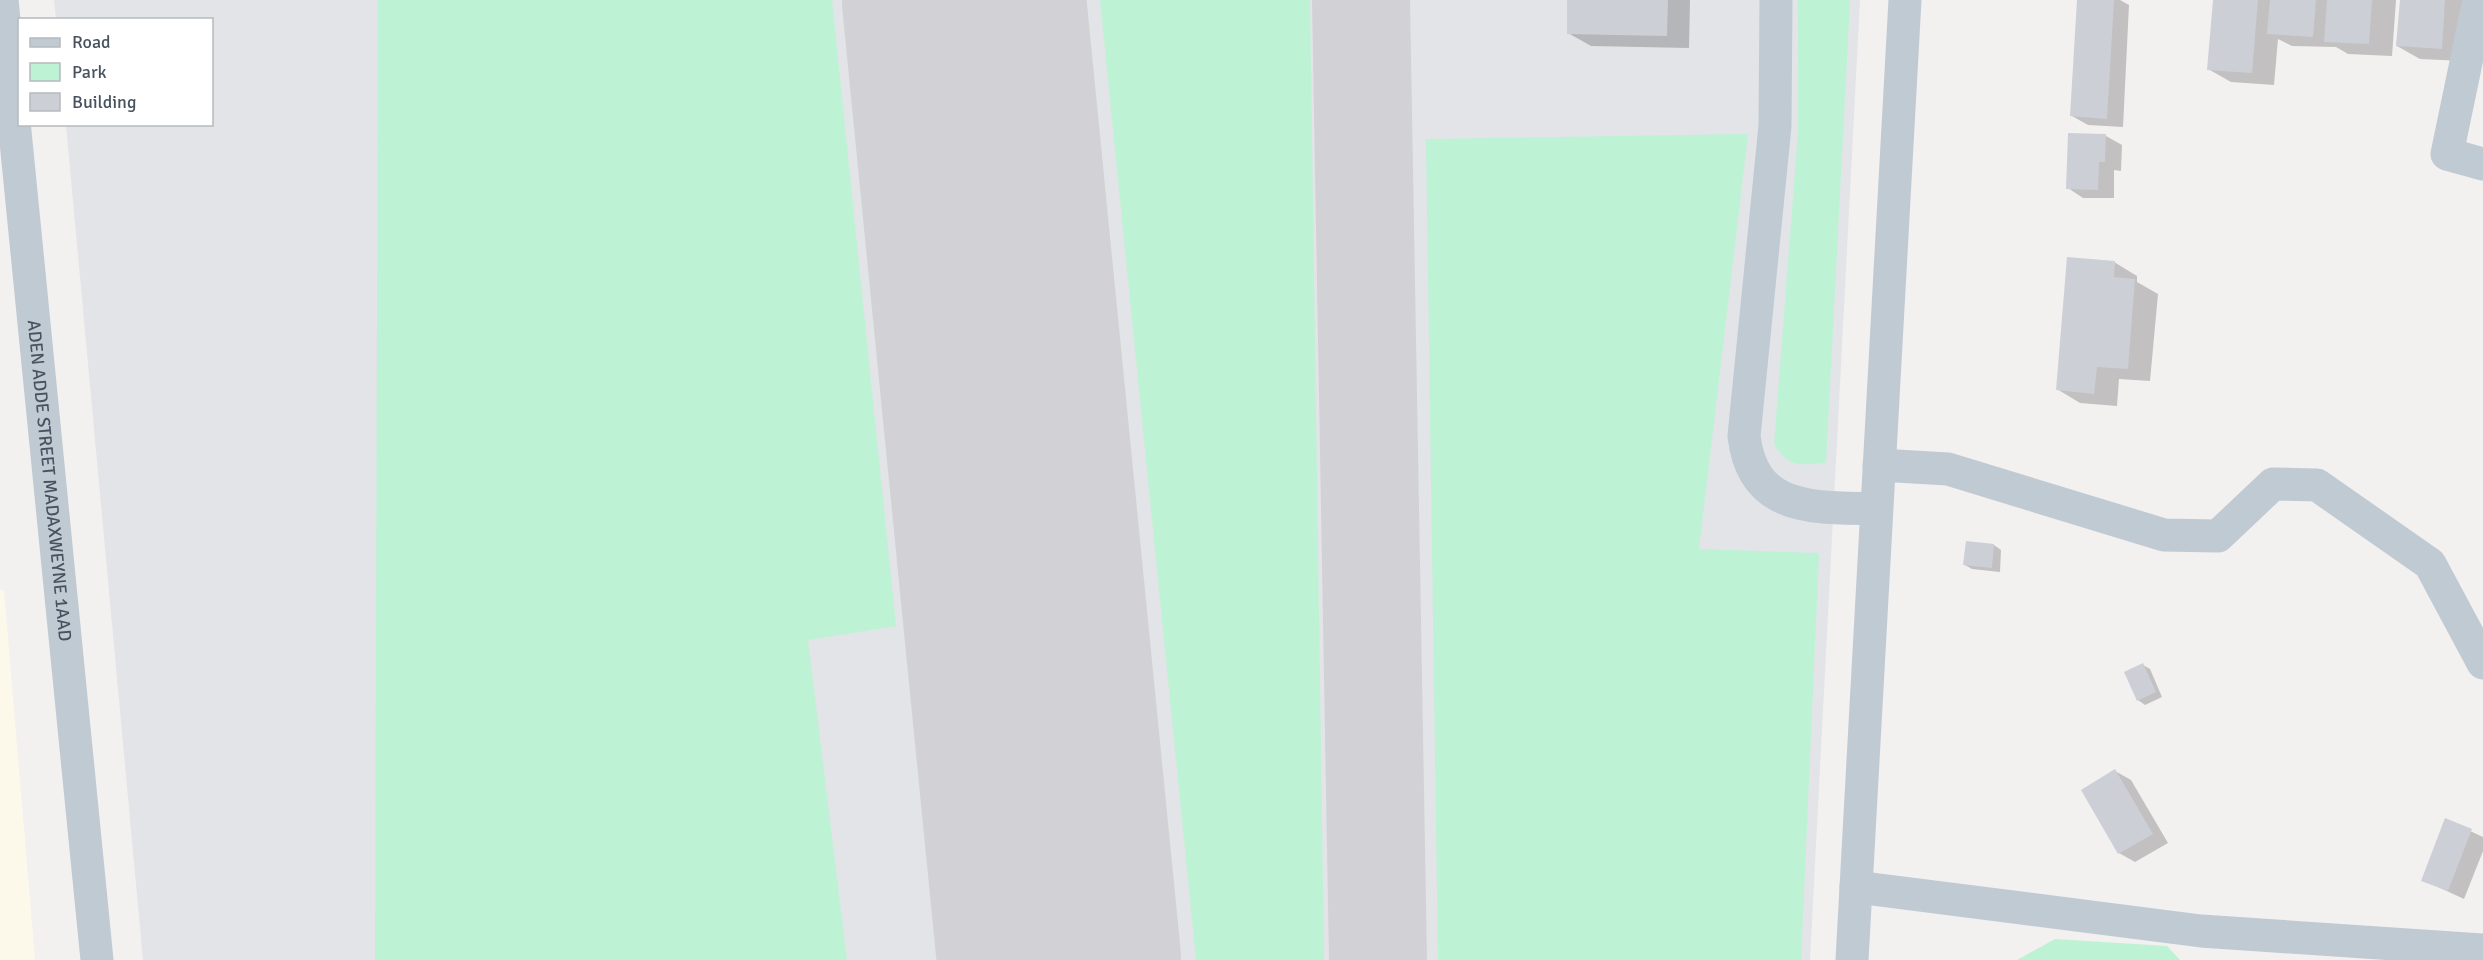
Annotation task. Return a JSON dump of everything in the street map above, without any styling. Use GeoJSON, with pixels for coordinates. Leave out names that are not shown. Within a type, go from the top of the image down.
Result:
{"type":"FeatureCollection","features":[{"type":"Feature","properties":{"kind":"street","name":"ADEN ADDE STREET MADAXWEYNE 1AAD"},"geometry":{"type":"LineString","coordinates":[[2,0],[96,960]]}},
{"type":"Feature","properties":{"kind":"street"},"geometry":{"type":"LineString","coordinates":[[1776,0],[1775,126],[1744,436],[1747,458],[1758,480],[1777,497],[1806,506],[1876,509]]}},
{"type":"Feature","properties":{"kind":"street"},"geometry":{"type":"LineString","coordinates":[[1852,960],[1905,0]]}},
{"type":"Feature","properties":{"kind":"street"},"geometry":{"type":"LineString","coordinates":[[2479,0],[2448,153],[2483,165]]}},
{"type":"Feature","properties":{"kind":"street"},"geometry":{"type":"LineString","coordinates":[[1879,465],[1948,469],[2164,535],[2218,536],[2272,484],[2317,485],[2430,564],[2483,663]]}},
{"type":"Feature","properties":{"kind":"street"},"geometry":{"type":"LineString","coordinates":[[1856,887],[2201,931],[2483,950]]}},
{"type":"Feature","properties":{"kind":"shaded area"},"geometry":{"type":"Polygon","coordinates":[[[54,0],[1860,0],[1810,960],[143,960],[66,126],[213,126],[213,18],[56,18],[54,0]]]}},
{"type":"Feature","properties":{"kind":"shaded area"},"geometry":{"type":"Polygon","coordinates":[[[0,590],[4,590],[35,960],[0,960],[0,590]]]}},
{"type":"Feature","properties":{"kind":"green space"},"geometry":{"type":"Polygon","coordinates":[[[378,0],[832,0],[896,626],[808,640],[847,960],[375,960],[378,0]]]}},
{"type":"Feature","properties":{"kind":"green space"},"geometry":{"type":"Polygon","coordinates":[[[1100,0],[1310,0],[1324,960],[1196,960],[1100,0]]]}},
{"type":"Feature","properties":{"kind":"green space"},"geometry":{"type":"Polygon","coordinates":[[[1798,0],[1850,0],[1826,463],[1809,464],[1790,461],[1779,452],[1774,444],[1798,132],[1798,0]]]}},
{"type":"Feature","properties":{"kind":"green space"},"geometry":{"type":"Polygon","coordinates":[[[1748,134],[1699,549],[1819,553],[1801,960],[1438,960],[1426,139],[1748,134]]]}},
{"type":"Feature","properties":{"kind":"green space"},"geometry":{"type":"Polygon","coordinates":[[[2055,939],[2167,946],[2180,960],[2017,960],[2055,939]]]}},
{"type":"Feature","properties":{"kind":"building"},"geometry":{"type":"Polygon","coordinates":[[[1567,0],[1668,0],[1667,36],[1567,34],[1567,0]]]}},
{"type":"Feature","properties":{"kind":"building"},"geometry":{"type":"Polygon","coordinates":[[[2077,0],[2114,0],[2107,119],[2070,116],[2077,0]]]}},
{"type":"Feature","properties":{"kind":"building"},"geometry":{"type":"Polygon","coordinates":[[[2213,0],[2258,0],[2252,73],[2207,70],[2213,0]]]}},
{"type":"Feature","properties":{"kind":"building"},"geometry":{"type":"Polygon","coordinates":[[[2270,0],[2316,0],[2313,37],[2267,34],[2270,0]]]}},
{"type":"Feature","properties":{"kind":"building"},"geometry":{"type":"Polygon","coordinates":[[[2327,0],[2372,0],[2369,44],[2324,42],[2327,0]]]}},
{"type":"Feature","properties":{"kind":"building"},"geometry":{"type":"Polygon","coordinates":[[[2400,0],[2445,0],[2442,49],[2396,46],[2400,0]]]}},
{"type":"Feature","properties":{"kind":"building"},"geometry":{"type":"Polygon","coordinates":[[[2068,133],[2106,134],[2105,162],[2099,162],[2098,190],[2066,189],[2068,133]]]}},
{"type":"Feature","properties":{"kind":"building"},"geometry":{"type":"Polygon","coordinates":[[[2067,257],[2115,261],[2114,277],[2135,279],[2128,369],[2097,367],[2094,394],[2056,390],[2067,257]]]}},
{"type":"Feature","properties":{"kind":"building"},"geometry":{"type":"Polygon","coordinates":[[[1966,541],[1994,544],[1992,568],[1963,565],[1966,541]]]}},
{"type":"Feature","properties":{"kind":"building"},"geometry":{"type":"Polygon","coordinates":[[[2143,663],[2156,692],[2137,701],[2124,672],[2143,663]]]}},
{"type":"Feature","properties":{"kind":"building"},"geometry":{"type":"Polygon","coordinates":[[[2115,769],[2153,834],[2118,854],[2081,790],[2115,769]]]}},
{"type":"Feature","properties":{"kind":"building"},"geometry":{"type":"Polygon","coordinates":[[[2445,818],[2472,829],[2448,891],[2421,881],[2445,818]]]}},
{"type":"Feature","properties":{"kind":"taxiway"},"geometry":{"type":"LineString","coordinates":[[1361,0],[1378,960]]}},
{"type":"Feature","properties":{"kind":"runway"},"geometry":{"type":"LineString","coordinates":[[964,0],[1059,960]]}}]}
